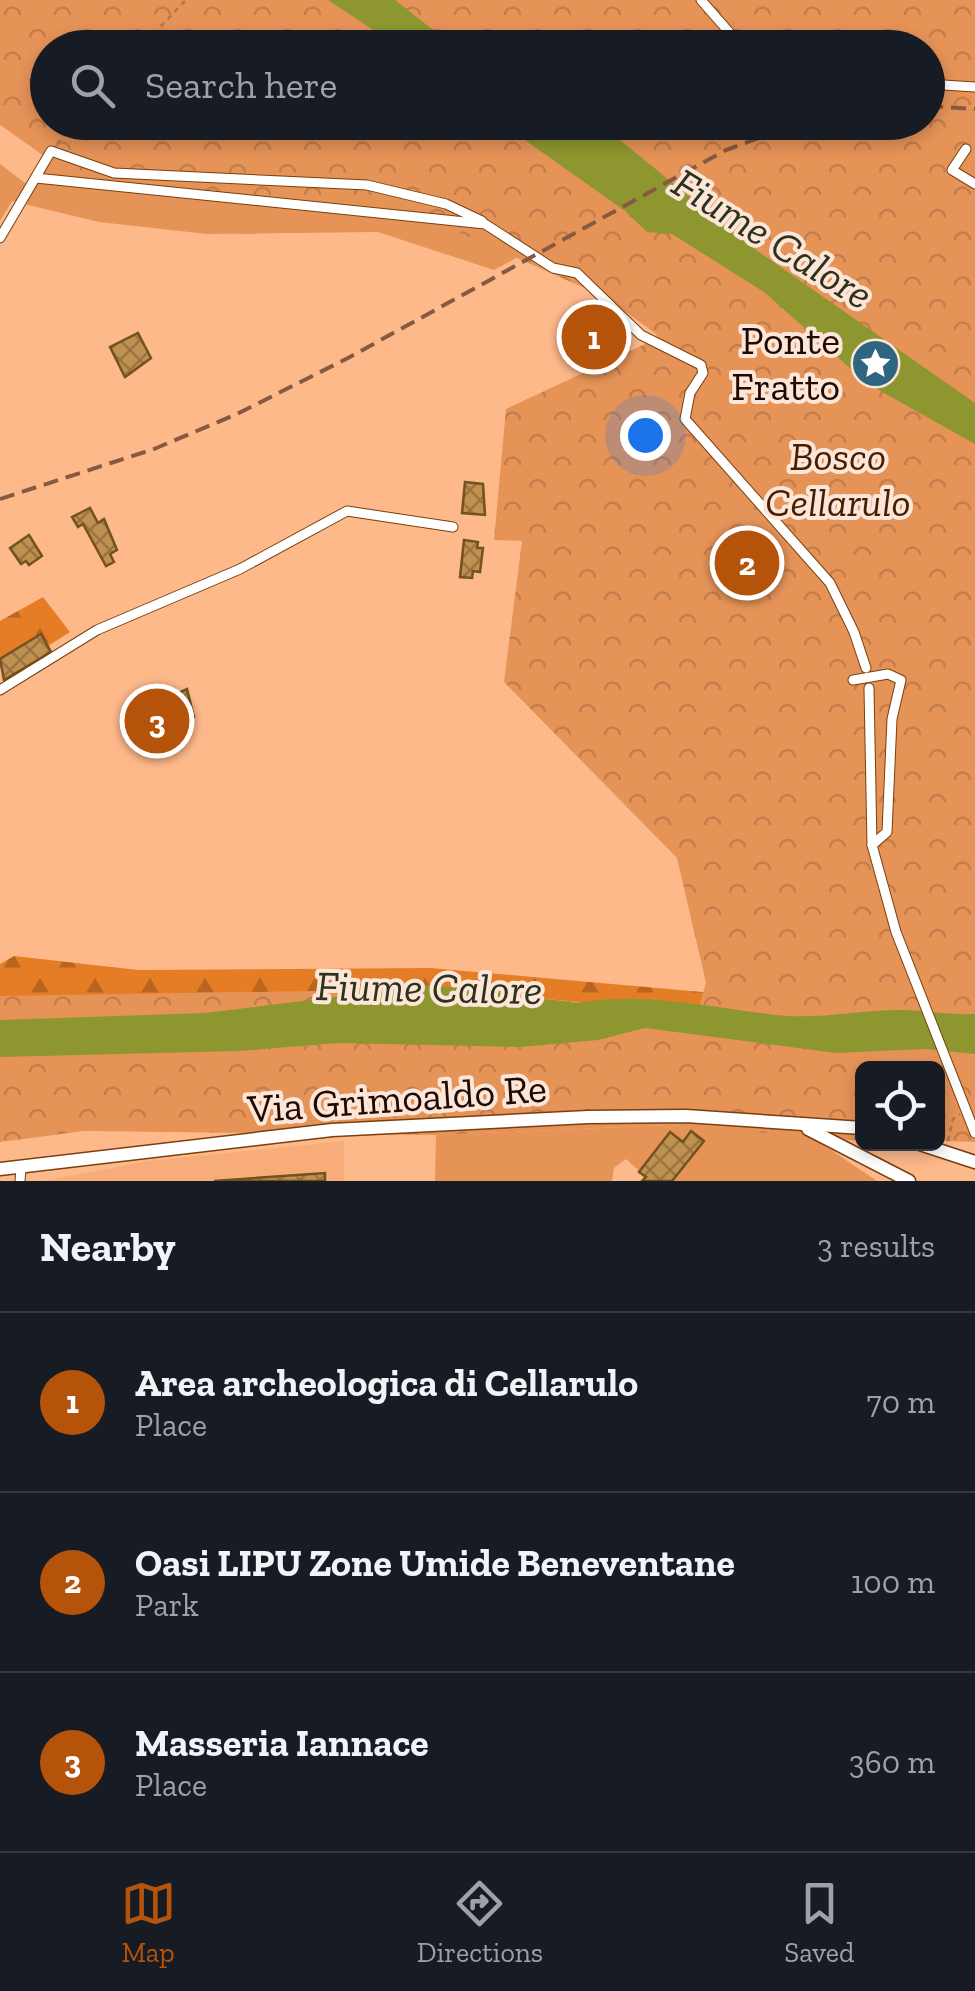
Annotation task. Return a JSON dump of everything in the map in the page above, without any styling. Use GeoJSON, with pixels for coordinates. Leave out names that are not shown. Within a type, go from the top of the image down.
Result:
{"type":"FeatureCollection","features":[{"type":"Feature","properties":{"kind":"main road","name":"Via Grimoaldo Re"},"geometry":{"type":"LineString","coordinates":[[0,1169],[20,1175],[332,1130],[686,1116],[855,1128]]}},
{"type":"Feature","properties":{"kind":"main road","name":"Via Grimoaldo Re"},"geometry":{"type":"LineString","coordinates":[[800,1126],[909,1181]]}},
{"type":"Feature","properties":{"kind":"main road"},"geometry":{"type":"LineString","coordinates":[[941,1151],[975,1162]]}},
{"type":"Feature","properties":{"kind":"street"},"geometry":{"type":"LineString","coordinates":[[701,0],[728,30]]}},
{"type":"Feature","properties":{"kind":"street"},"geometry":{"type":"LineString","coordinates":[[945,85],[975,87]]}},
{"type":"Feature","properties":{"kind":"street"},"geometry":{"type":"LineString","coordinates":[[966,149],[952,170],[975,184]]}},
{"type":"Feature","properties":{"kind":"street"},"geometry":{"type":"LineString","coordinates":[[0,238],[51,151],[114,173],[367,185],[446,204],[553,268],[577,273],[640,335],[701,365],[703,372],[690,393],[685,420],[830,582],[866,668]]}},
{"type":"Feature","properties":{"kind":"street"},"geometry":{"type":"LineString","coordinates":[[36,178],[484,224]]}},
{"type":"Feature","properties":{"kind":"street"},"geometry":{"type":"LineString","coordinates":[[0,690],[98,630],[240,568],[347,511],[453,527]]}},
{"type":"Feature","properties":{"kind":"street"},"geometry":{"type":"LineString","coordinates":[[853,680],[888,674],[901,680],[892,719],[887,832],[872,845]]}},
{"type":"Feature","properties":{"kind":"street"},"geometry":{"type":"LineString","coordinates":[[869,688],[872,845],[911,969],[975,1133]]}},
{"type":"Feature","properties":{"kind":"path"},"geometry":{"type":"LineString","coordinates":[[157,30],[186,0]]}},
{"type":"Feature","properties":{"kind":"path"},"geometry":{"type":"LineString","coordinates":[[51,151],[60,140]]}},
{"type":"Feature","properties":{"kind":"path"},"geometry":{"type":"LineString","coordinates":[[945,1143],[950,1139],[953,1119],[965,1110]]}},
{"type":"Feature","properties":{"kind":"shaded area"},"geometry":{"type":"Polygon","coordinates":[[[344,1141],[344,1181],[44,1181],[148,1161],[344,1141]]]}},
{"type":"Feature","properties":{"kind":"green space","name":"Bosco Cellarulo"},"geometry":{"type":"Polygon","coordinates":[[[0,0],[975,0],[975,1142],[945,1141],[945,1061],[855,1061],[855,1140],[669,1125],[436,1135],[84,1131],[0,1142],[0,996],[433,989],[619,1005],[699,1007],[706,983],[677,858],[504,682],[522,541],[494,540],[506,409],[658,338],[656,334],[607,298],[456,231],[371,217],[136,192],[47,158],[0,125],[0,0]]]}},
{"type":"Feature","properties":{"kind":"green space"},"geometry":{"type":"Polygon","coordinates":[[[57,149],[247,170],[533,249],[494,270],[378,232],[207,234],[99,222],[12,201],[0,221],[0,164],[33,189],[57,149]]]}},
{"type":"Feature","properties":{"kind":"green space"},"geometry":{"type":"Polygon","coordinates":[[[43,597],[70,632],[48,646],[40,635],[0,659],[0,621],[43,597]]]}},
{"type":"Feature","properties":{"kind":"green space"},"geometry":{"type":"Polygon","coordinates":[[[14,956],[138,970],[431,968],[904,1010],[311,1002],[0,1020],[0,964],[14,956]]]}},
{"type":"Feature","properties":{"kind":"green space"},"geometry":{"type":"Polygon","coordinates":[[[669,1125],[809,1135],[877,1181],[642,1181],[645,1176],[626,1159],[614,1168],[612,1181],[435,1181],[436,1135],[669,1125]]]}},
{"type":"Feature","properties":{"kind":"water"},"geometry":{"type":"Polygon","coordinates":[[[328,0],[395,0],[433,30],[373,30],[328,0]]]}},
{"type":"Feature","properties":{"kind":"water"},"geometry":{"type":"Polygon","coordinates":[[[525,140],[620,140],[749,245],[975,403],[975,444],[868,384],[764,292],[672,234],[647,232],[625,211],[525,140]]]}},
{"type":"Feature","properties":{"kind":"water","name":"Fiume Calore"},"geometry":{"type":"Polygon","coordinates":[[[429,985],[577,1003],[652,999],[792,1016],[890,1010],[975,1014],[975,1054],[925,1049],[836,1053],[645,1028],[598,1040],[521,1047],[339,1043],[238,1051],[0,1057],[0,1020],[205,1013],[429,985]]]}},
{"type":"Feature","properties":{"kind":"building"},"geometry":{"type":"Polygon","coordinates":[[[138,333],[151,358],[125,377],[110,347],[138,333]]]}},
{"type":"Feature","properties":{"kind":"building"},"geometry":{"type":"Polygon","coordinates":[[[465,482],[483,484],[485,515],[462,513],[465,482]]]}},
{"type":"Feature","properties":{"kind":"building"},"geometry":{"type":"Polygon","coordinates":[[[90,508],[98,523],[104,519],[117,550],[110,554],[114,562],[106,566],[83,524],[78,527],[72,517],[90,508]]]}},
{"type":"Feature","properties":{"kind":"building"},"geometry":{"type":"Polygon","coordinates":[[[29,535],[42,556],[29,565],[26,561],[21,564],[10,548],[29,535]]]}},
{"type":"Feature","properties":{"kind":"building"},"geometry":{"type":"Polygon","coordinates":[[[464,540],[478,542],[477,548],[483,548],[480,572],[473,571],[472,578],[460,577],[464,540]]]}},
{"type":"Feature","properties":{"kind":"building"},"geometry":{"type":"Polygon","coordinates":[[[41,634],[51,652],[4,680],[0,659],[41,634]]]}},
{"type":"Feature","properties":{"kind":"building"},"geometry":{"type":"Polygon","coordinates":[[[187,689],[194,717],[186,721],[174,695],[187,689]]]}},
{"type":"Feature","properties":{"kind":"building"},"geometry":{"type":"Polygon","coordinates":[[[167,702],[178,725],[146,741],[135,717],[167,702]]]}},
{"type":"Feature","properties":{"kind":"building"},"geometry":{"type":"Polygon","coordinates":[[[691,1131],[704,1141],[672,1181],[642,1181],[646,1177],[639,1172],[670,1132],[683,1142],[691,1131]]]}},
{"type":"Feature","properties":{"kind":"building"},"geometry":{"type":"Polygon","coordinates":[[[325,1173],[325,1181],[214,1181],[325,1173]]]}},
{"type":"Feature","properties":{"kind":"railway"},"geometry":{"type":"LineString","coordinates":[[945,107],[975,109]]}},
{"type":"Feature","properties":{"kind":"railway"},"geometry":{"type":"LineString","coordinates":[[0,499],[154,449],[237,414],[348,358],[726,150],[753,140]]}},
{"type":"Feature","properties":{"kind":"place","name":"Area archeologica di Cellarulo"},"geometry":{"type":"Point","coordinates":[594,337]}},
{"type":"Feature","properties":{"kind":"place","name":"Ponte Fratto"},"geometry":{"type":"Point","coordinates":[875,363]}},
{"type":"Feature","properties":{"kind":"place","name":"Oasi LIPU Zone Umide Beneventane"},"geometry":{"type":"Point","coordinates":[747,563]}},
{"type":"Feature","properties":{"kind":"place","name":"Masseria Iannace"},"geometry":{"type":"Point","coordinates":[157,721]}}]}
